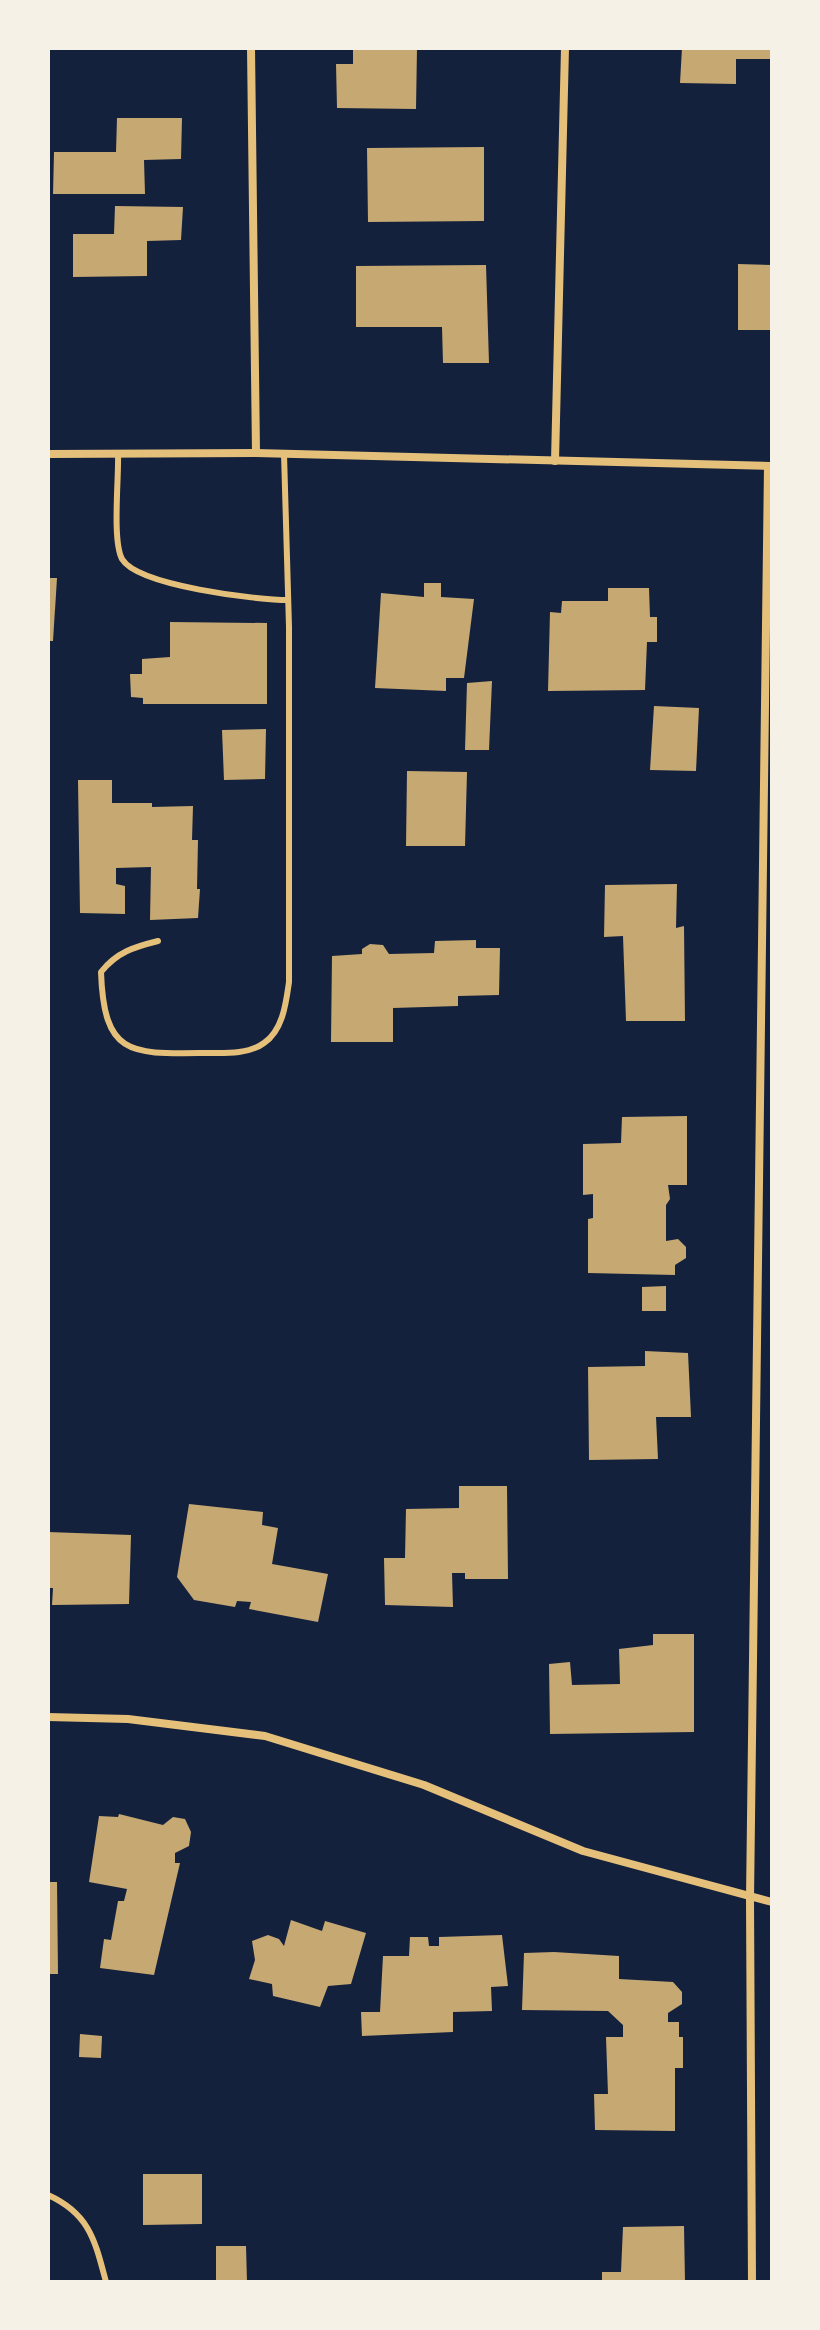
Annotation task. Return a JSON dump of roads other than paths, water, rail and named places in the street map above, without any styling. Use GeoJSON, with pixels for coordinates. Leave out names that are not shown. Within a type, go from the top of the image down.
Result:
{"type":"FeatureCollection","features":[{"type":"Feature","properties":{"kind":"street"},"geometry":{"type":"LineString","coordinates":[[251,48],[256,453]]}},
{"type":"Feature","properties":{"kind":"street"},"geometry":{"type":"LineString","coordinates":[[555,461],[565,48]]}},
{"type":"Feature","properties":{"kind":"street"},"geometry":{"type":"LineString","coordinates":[[48,454],[256,453],[770,466],[750,1899],[752,2282]]}},
{"type":"Feature","properties":{"kind":"street"},"geometry":{"type":"LineString","coordinates":[[48,1717],[128,1719],[265,1736],[424,1785],[583,1851],[750,1899],[772,1902]]}},
{"type":"Feature","properties":{"kind":"lane"},"geometry":{"type":"LineString","coordinates":[[118,454],[121,558],[132,569],[158,579],[249,598],[288,600]]}},
{"type":"Feature","properties":{"kind":"lane"},"geometry":{"type":"LineString","coordinates":[[158,941],[113,957],[101,972],[109,1028],[122,1044],[148,1054],[236,1053],[263,1045],[275,1032],[284,1010],[289,982],[288,600],[284,454]]}},
{"type":"Feature","properties":{"kind":"lane"},"geometry":{"type":"LineString","coordinates":[[48,2195],[81,2216],[95,2241],[106,2282]]}}]}
